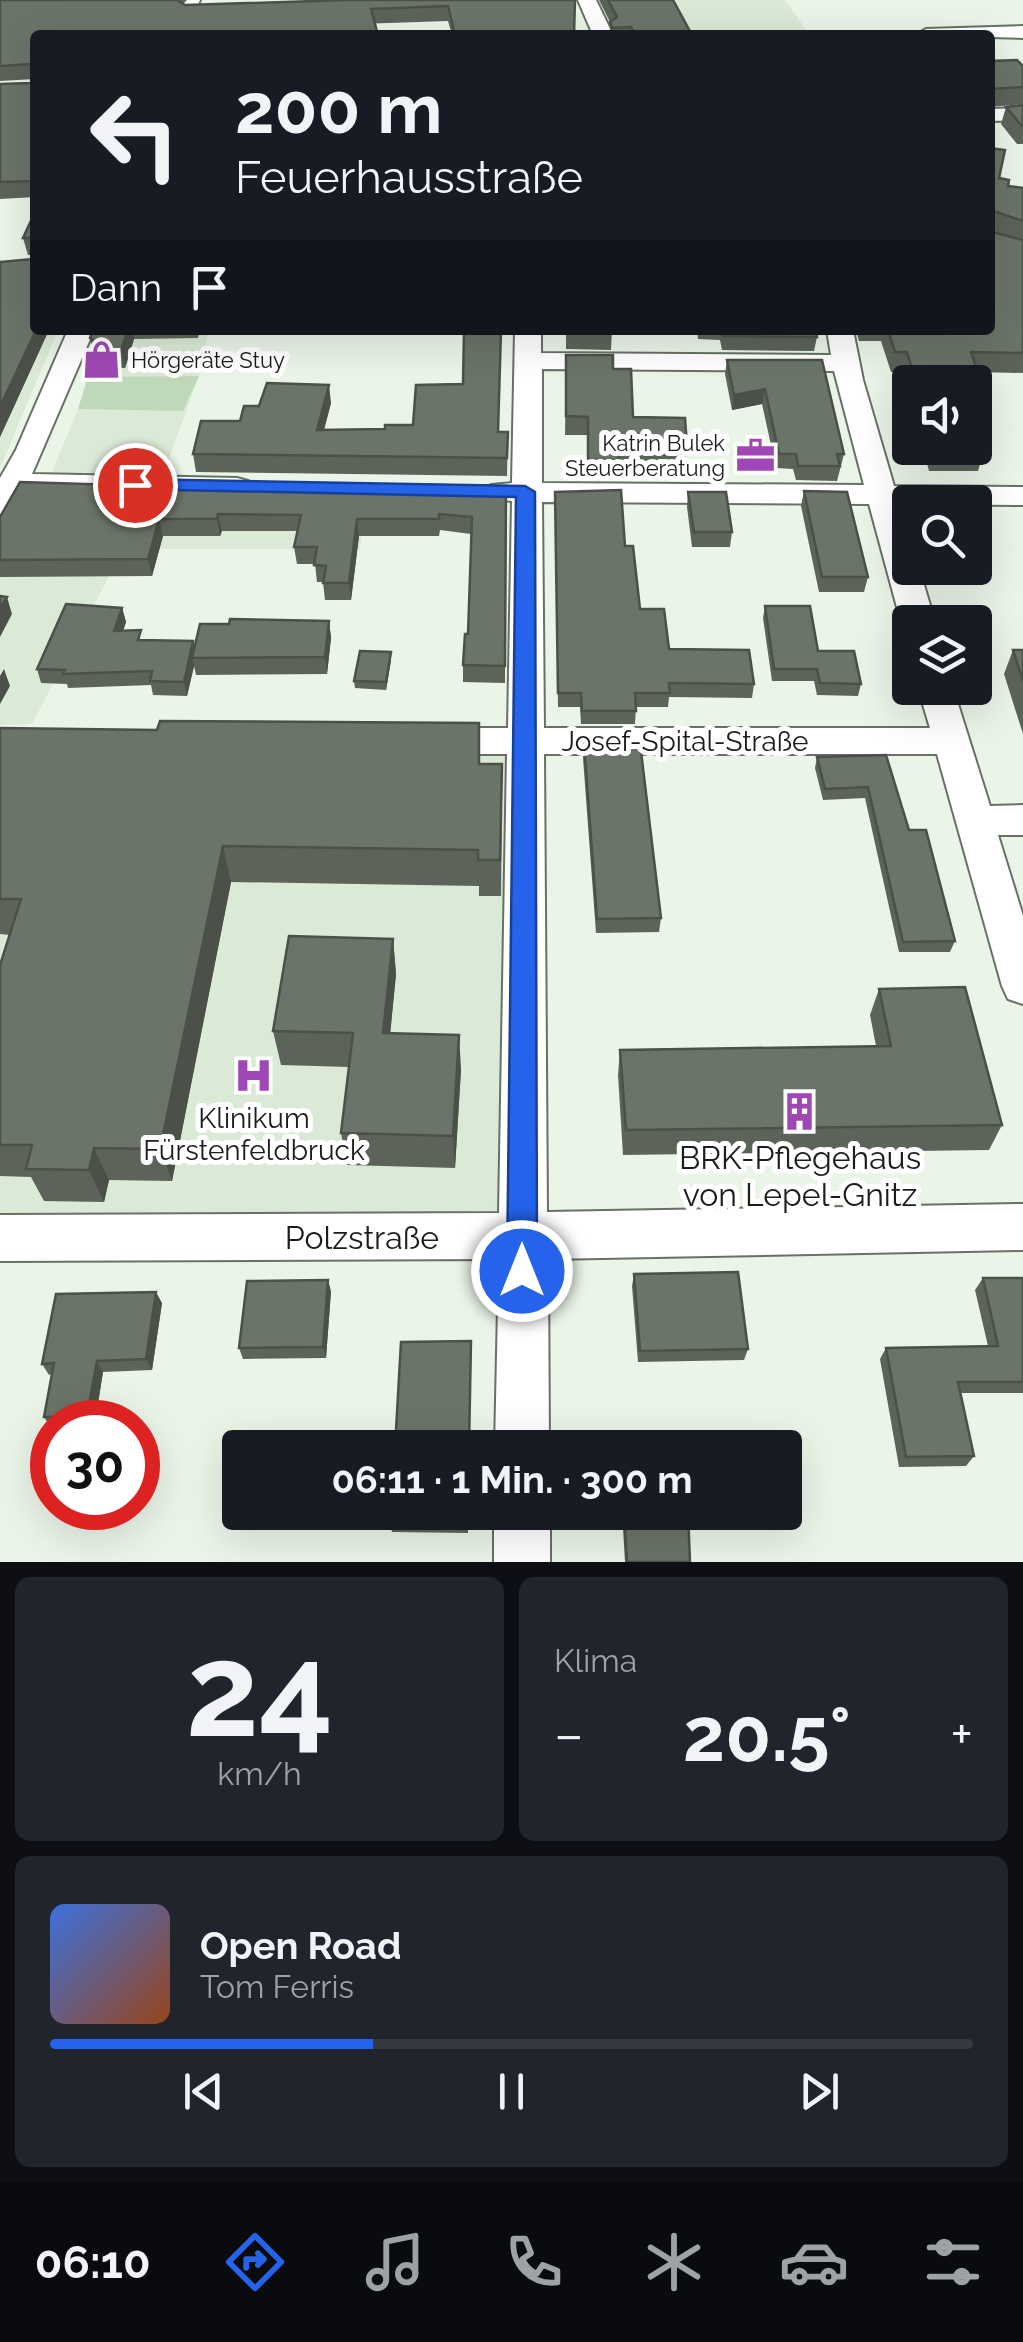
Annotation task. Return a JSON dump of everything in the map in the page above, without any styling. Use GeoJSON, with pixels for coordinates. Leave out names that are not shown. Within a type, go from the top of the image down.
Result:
{"type":"FeatureCollection","features":[{"type":"Feature","properties":{"kind":"street"},"geometry":{"type":"LineString","coordinates":[[587,0],[600,30]]}},
{"type":"Feature","properties":{"kind":"street"},"geometry":{"type":"LineString","coordinates":[[178,30],[192,6]]}},
{"type":"Feature","properties":{"kind":"street"},"geometry":{"type":"LineString","coordinates":[[995,33],[1023,32]]}},
{"type":"Feature","properties":{"kind":"street"},"geometry":{"type":"LineString","coordinates":[[995,116],[1023,114]]}},
{"type":"Feature","properties":{"kind":"street"},"geometry":{"type":"LineString","coordinates":[[79,335],[7,494],[269,487]]}},
{"type":"Feature","properties":{"kind":"street"},"geometry":{"type":"LineString","coordinates":[[522,1430],[528,335]]}},
{"type":"Feature","properties":{"kind":"street"},"geometry":{"type":"LineString","coordinates":[[841,335],[913,605]]}},
{"type":"Feature","properties":{"kind":"street"},"geometry":{"type":"LineString","coordinates":[[528,361],[846,363]]}},
{"type":"Feature","properties":{"kind":"street"},"geometry":{"type":"LineString","coordinates":[[472,491],[1023,496]]}},
{"type":"Feature","properties":{"kind":"street"},"geometry":{"type":"LineString","coordinates":[[941,705],[1023,986]]}},
{"type":"Feature","properties":{"kind":"street","name":"Josef-Spital-Straße"},"geometry":{"type":"LineString","coordinates":[[394,741],[951,740]]}},
{"type":"Feature","properties":{"kind":"street"},"geometry":{"type":"LineString","coordinates":[[974,820],[1023,820]]}},
{"type":"Feature","properties":{"kind":"street","name":"Polzstraße"},"geometry":{"type":"LineString","coordinates":[[0,1238],[522,1236],[1023,1228]]}},
{"type":"Feature","properties":{"kind":"street"},"geometry":{"type":"LineString","coordinates":[[522,1530],[522,1562]]}},
{"type":"Feature","properties":{"kind":"shaded area"},"geometry":{"type":"Polygon","coordinates":[[[594,0],[785,0],[806,30],[607,30],[594,0]]]}},
{"type":"Feature","properties":{"kind":"shaded area"},"geometry":{"type":"Polygon","coordinates":[[[0,273],[30,322],[30,335],[56,335],[0,468],[0,273]]]}},
{"type":"Feature","properties":{"kind":"shaded area"},"geometry":{"type":"Polygon","coordinates":[[[100,335],[208,335],[199,376],[162,477],[51,475],[78,409],[100,335]]]}},
{"type":"Feature","properties":{"kind":"shaded area"},"geometry":{"type":"Polygon","coordinates":[[[199,376],[183,411],[78,409],[88,377],[199,376]]]}},
{"type":"Feature","properties":{"kind":"shaded area"},"geometry":{"type":"Polygon","coordinates":[[[367,494],[360,549],[123,549],[32,724],[0,725],[0,529],[367,494]]]}},
{"type":"Feature","properties":{"kind":"shaded area","name":"Klinikum Fürstenfeldbruck"},"geometry":{"type":"Polygon","coordinates":[[[512,752],[506,1222],[0,1222],[0,753],[512,752]]]}},
{"type":"Feature","properties":{"kind":"building"},"geometry":{"type":"Polygon","coordinates":[[[0,0],[177,0],[185,5],[575,0],[574,30],[454,30],[448,6],[371,9],[377,30],[30,30],[30,64],[0,66],[0,0]]]}},
{"type":"Feature","properties":{"kind":"building"},"geometry":{"type":"Polygon","coordinates":[[[608,0],[673,0],[689,30],[612,28],[610,22],[617,17],[608,0]]]}},
{"type":"Feature","properties":{"kind":"building"},"geometry":{"type":"Polygon","coordinates":[[[1017,60],[1023,66],[1023,87],[995,89],[995,61],[1017,60]]]}},
{"type":"Feature","properties":{"kind":"building"},"geometry":{"type":"Polygon","coordinates":[[[30,83],[30,181],[0,182],[0,84],[30,83]]]}},
{"type":"Feature","properties":{"kind":"building"},"geometry":{"type":"Polygon","coordinates":[[[1023,105],[1023,126],[1022,126],[1006,107],[1023,105]]]}},
{"type":"Feature","properties":{"kind":"building"},"geometry":{"type":"Polygon","coordinates":[[[995,149],[1005,150],[999,178],[1009,180],[1008,186],[1023,188],[1023,221],[995,213],[995,149]]]}},
{"type":"Feature","properties":{"kind":"building"},"geometry":{"type":"Polygon","coordinates":[[[995,233],[1023,240],[1023,353],[971,352],[975,365],[911,365],[907,352],[895,352],[890,335],[995,335],[995,233]]]}},
{"type":"Feature","properties":{"kind":"building"},"geometry":{"type":"Polygon","coordinates":[[[30,259],[30,335],[34,335],[0,407],[0,262],[30,259]]]}},
{"type":"Feature","properties":{"kind":"building"},"geometry":{"type":"Polygon","coordinates":[[[126,335],[121,350],[109,350],[90,338],[126,335]]]}},
{"type":"Feature","properties":{"kind":"building"},"geometry":{"type":"Polygon","coordinates":[[[464,335],[501,335],[498,432],[508,432],[507,458],[193,454],[201,421],[240,421],[244,406],[259,406],[267,383],[329,385],[317,430],[413,425],[416,385],[463,384],[464,335]]]}},
{"type":"Feature","properties":{"kind":"building"},"geometry":{"type":"Polygon","coordinates":[[[817,335],[817,337],[723,336],[817,335]]]}},
{"type":"Feature","properties":{"kind":"building"},"geometry":{"type":"Polygon","coordinates":[[[566,355],[613,355],[613,369],[631,369],[633,417],[685,418],[687,446],[618,445],[619,460],[588,460],[588,417],[566,416],[566,355]]]}},
{"type":"Feature","properties":{"kind":"building"},"geometry":{"type":"Polygon","coordinates":[[[727,360],[822,360],[844,454],[837,454],[840,466],[798,466],[796,454],[779,454],[765,389],[734,395],[727,360]]]}},
{"type":"Feature","properties":{"kind":"building"},"geometry":{"type":"Polygon","coordinates":[[[20,482],[185,487],[187,482],[506,486],[505,666],[463,665],[468,634],[472,517],[439,514],[439,519],[357,519],[349,583],[323,583],[326,566],[314,565],[317,547],[294,547],[301,515],[218,514],[217,519],[159,519],[148,559],[0,560],[0,517],[20,482]]]}},
{"type":"Feature","properties":{"kind":"building"},"geometry":{"type":"Polygon","coordinates":[[[621,490],[625,546],[633,546],[640,609],[664,609],[669,649],[749,650],[754,684],[669,683],[670,693],[635,693],[636,711],[582,711],[581,693],[558,693],[555,492],[621,490]]]}},
{"type":"Feature","properties":{"kind":"building"},"geometry":{"type":"Polygon","coordinates":[[[804,491],[847,492],[868,577],[822,577],[804,491]]]}},
{"type":"Feature","properties":{"kind":"building"},"geometry":{"type":"Polygon","coordinates":[[[688,492],[726,492],[732,532],[694,532],[688,492]]]}},
{"type":"Feature","properties":{"kind":"building"},"geometry":{"type":"Polygon","coordinates":[[[66,604],[122,608],[114,631],[141,630],[138,640],[193,641],[184,682],[150,681],[152,671],[63,674],[65,670],[37,669],[66,604]]]}},
{"type":"Feature","properties":{"kind":"building"},"geometry":{"type":"Polygon","coordinates":[[[765,606],[810,606],[818,651],[854,651],[861,684],[820,683],[817,669],[774,669],[765,606]]]}},
{"type":"Feature","properties":{"kind":"building"},"geometry":{"type":"Polygon","coordinates":[[[230,619],[329,621],[325,657],[192,658],[200,624],[229,624],[230,619]]]}},
{"type":"Feature","properties":{"kind":"building"},"geometry":{"type":"Polygon","coordinates":[[[1013,650],[1023,650],[1023,681],[1013,650]]]}},
{"type":"Feature","properties":{"kind":"building"},"geometry":{"type":"Polygon","coordinates":[[[360,651],[391,652],[386,682],[354,681],[360,651]]]}},
{"type":"Feature","properties":{"kind":"building"},"geometry":{"type":"Polygon","coordinates":[[[160,721],[479,723],[479,764],[502,764],[500,860],[478,860],[478,850],[223,846],[160,1149],[94,1148],[89,1170],[26,1169],[32,1145],[0,1145],[0,965],[21,899],[0,899],[0,728],[157,730],[160,721]]]}},
{"type":"Feature","properties":{"kind":"building"},"geometry":{"type":"Polygon","coordinates":[[[584,743],[640,743],[661,918],[597,919],[584,743]]]}},
{"type":"Feature","properties":{"kind":"building"},"geometry":{"type":"Polygon","coordinates":[[[886,755],[909,830],[926,830],[955,941],[903,942],[868,787],[825,789],[817,757],[886,755]]]}},
{"type":"Feature","properties":{"kind":"building"},"geometry":{"type":"Polygon","coordinates":[[[289,936],[393,939],[383,1033],[459,1035],[453,1136],[341,1133],[353,1033],[273,1031],[289,936]]]}},
{"type":"Feature","properties":{"kind":"building","name":"BRK-Pflegehaus von Lepel-Gnitz"},"geometry":{"type":"Polygon","coordinates":[[[965,987],[1002,1125],[626,1130],[620,1050],[891,1046],[879,989],[965,987]]]}},
{"type":"Feature","properties":{"kind":"building"},"geometry":{"type":"Polygon","coordinates":[[[738,1272],[748,1349],[640,1351],[634,1274],[738,1272]]]}},
{"type":"Feature","properties":{"kind":"building"},"geometry":{"type":"Polygon","coordinates":[[[983,1278],[1023,1278],[1023,1382],[958,1382],[974,1456],[906,1457],[886,1348],[998,1346],[983,1278]]]}},
{"type":"Feature","properties":{"kind":"building"},"geometry":{"type":"Polygon","coordinates":[[[328,1280],[323,1347],[239,1348],[247,1281],[328,1280]]]}},
{"type":"Feature","properties":{"kind":"building"},"geometry":{"type":"Polygon","coordinates":[[[156,1292],[146,1359],[97,1361],[90,1400],[47,1400],[54,1363],[42,1364],[56,1294],[156,1292]]]}},
{"type":"Feature","properties":{"kind":"building"},"geometry":{"type":"Polygon","coordinates":[[[471,1341],[469,1430],[396,1430],[401,1342],[471,1341]]]}},
{"type":"Feature","properties":{"kind":"building"},"geometry":{"type":"Polygon","coordinates":[[[625,1530],[689,1530],[690,1562],[627,1562],[625,1530]]]}},
{"type":"Feature","properties":{"kind":"place","name":"Hörgeräte Stuy"},"geometry":{"type":"Point","coordinates":[101,360]}},
{"type":"Feature","properties":{"kind":"place","name":"Katrin Bulek Steuerberatung"},"geometry":{"type":"Point","coordinates":[755,456]}},
{"type":"Feature","properties":{"kind":"place","name":"Klinikum Fürstenfeldbruck"},"geometry":{"type":"Point","coordinates":[254,1075]}},
{"type":"Feature","properties":{"kind":"place","name":"BRK-Pflegehaus von Lepel-Gnitz"},"geometry":{"type":"Point","coordinates":[800,1112]}},
{"type":"Feature","properties":{"kind":"route"},"geometry":{"type":"LineString","coordinates":[[135,485],[525,492],[522,1271]]}}]}
